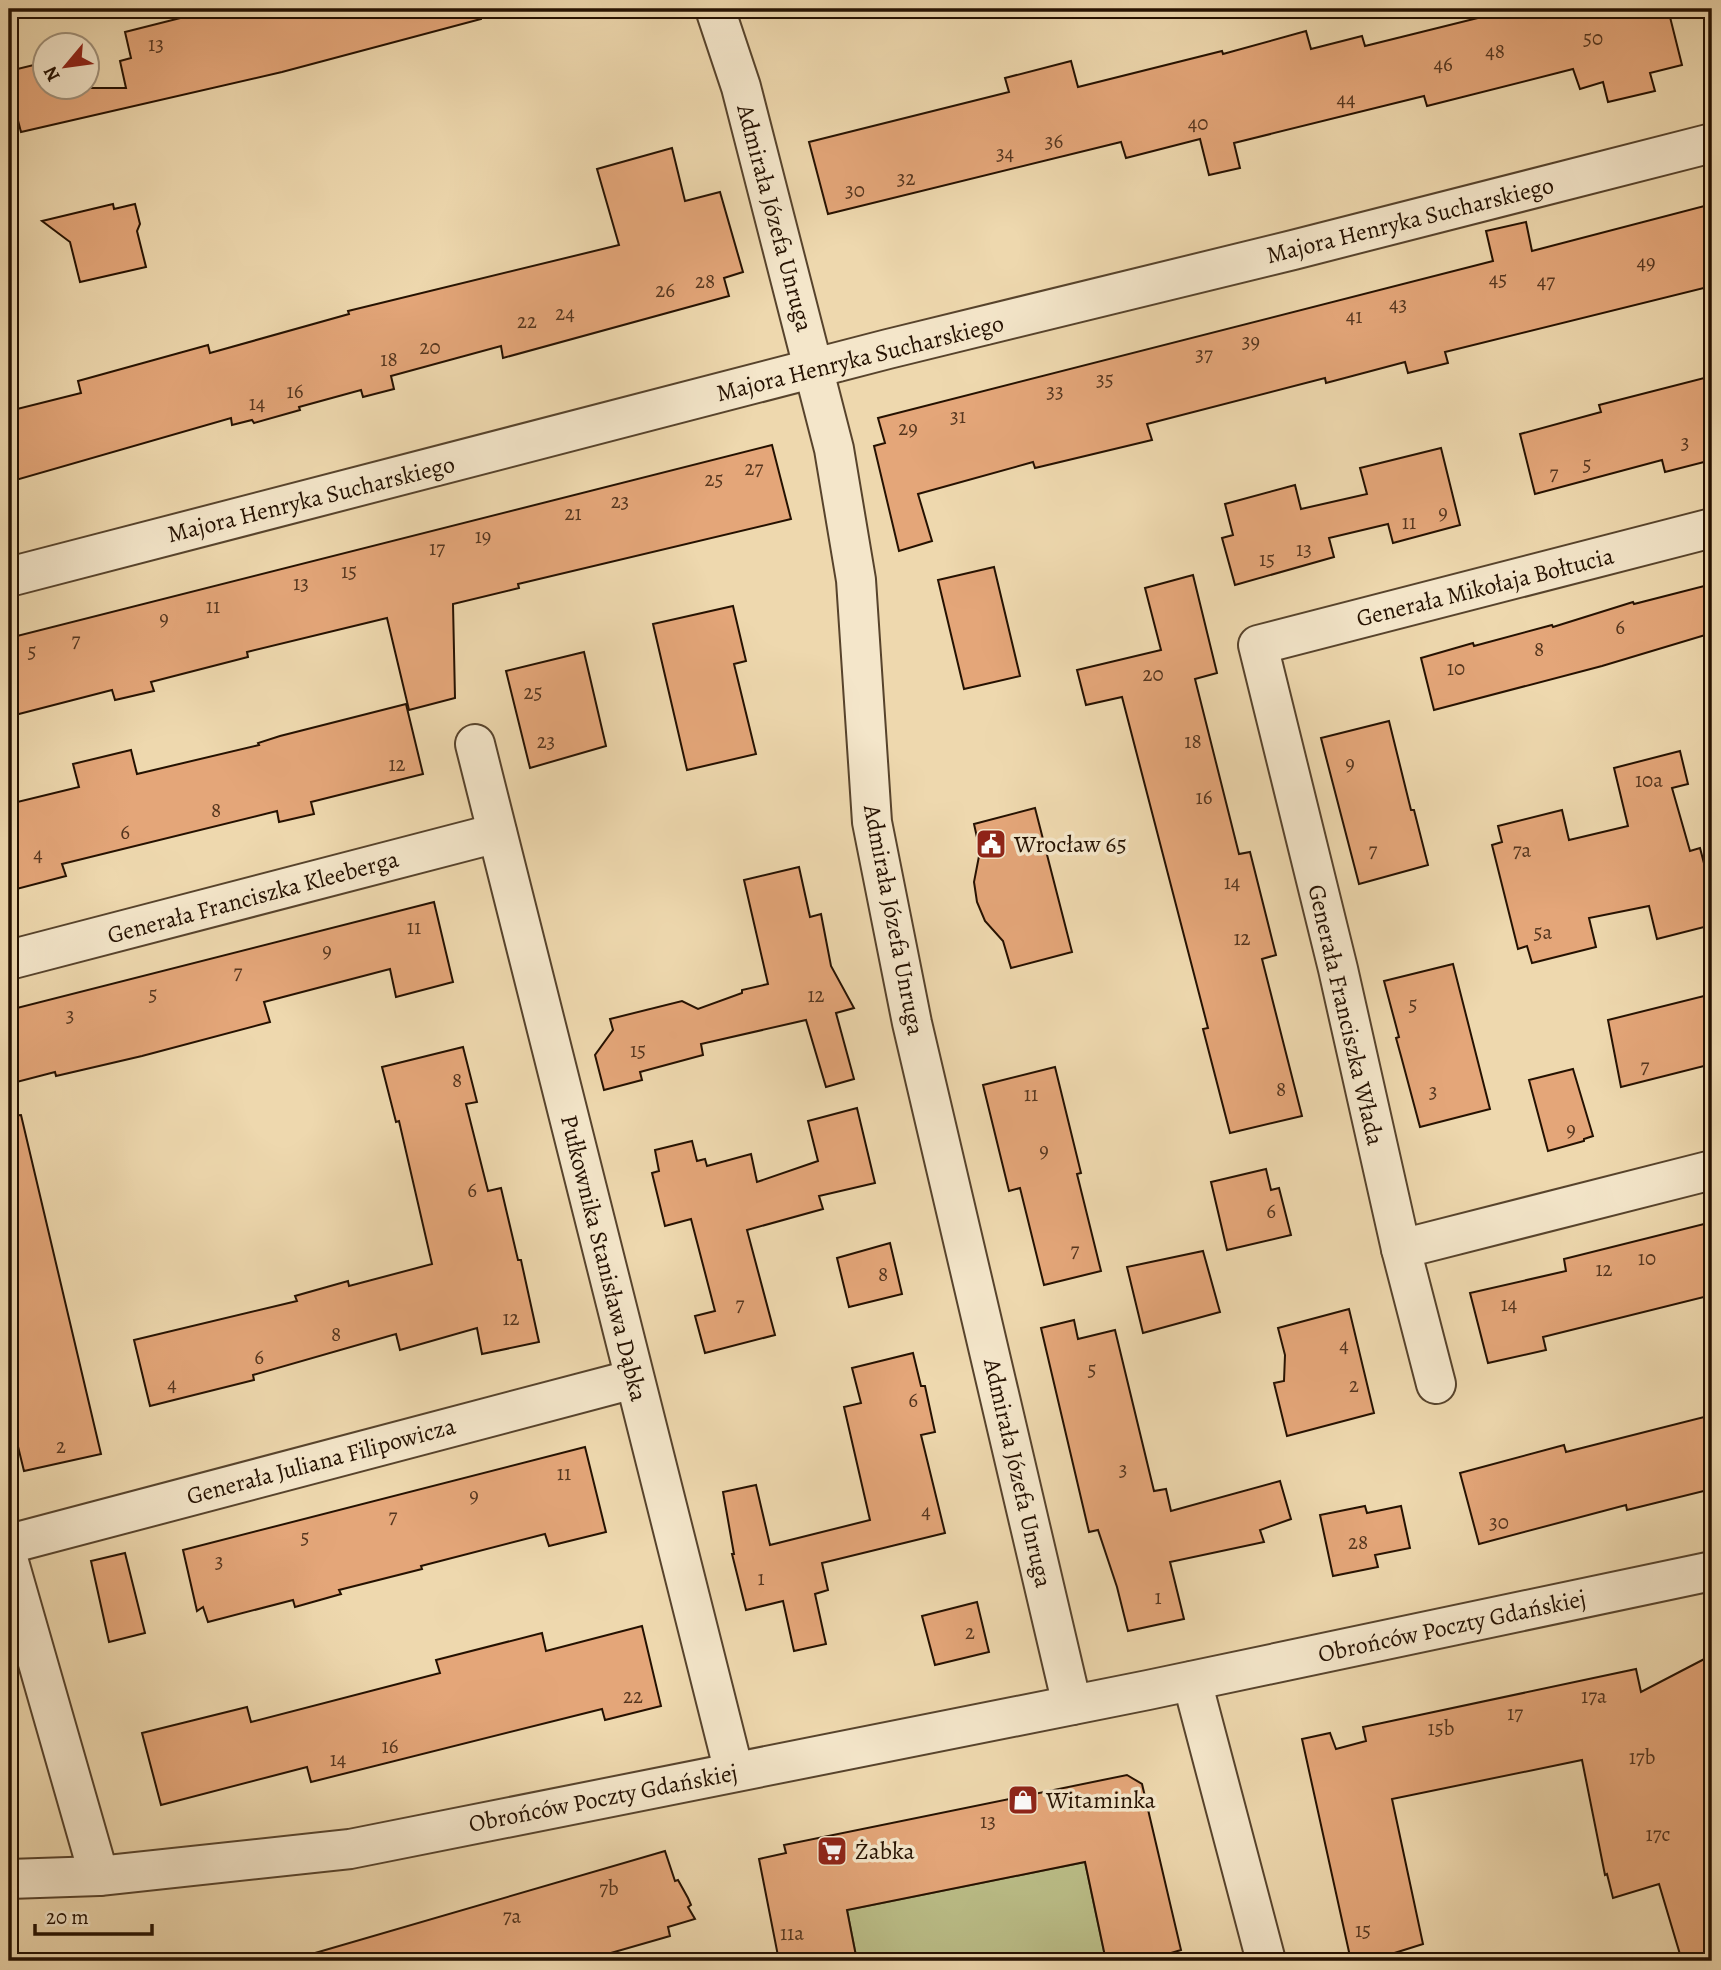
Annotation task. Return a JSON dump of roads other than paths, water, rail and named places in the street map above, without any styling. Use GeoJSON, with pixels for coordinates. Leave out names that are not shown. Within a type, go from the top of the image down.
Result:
{"type":"FeatureCollection","features":[{"type":"Feature","properties":{"kind":"street","name":"Admirała Józefa Unruga"},"geometry":{"type":"LineString","coordinates":[[715,9],[741,87],[834,454],[856,580],[872,822],[912,1023],[1072,1705]]}},
{"type":"Feature","properties":{"kind":"street","name":"Majora Henryka Sucharskiego"},"geometry":{"type":"LineString","coordinates":[[9,577],[888,349],[1293,250],[1712,143]]}},
{"type":"Feature","properties":{"kind":"street","name":"Generała Mikołaja Bołtucia"},"geometry":{"type":"LineString","coordinates":[[1258,645],[1712,528]]}},
{"type":"Feature","properties":{"kind":"street","name":"Generała Franciszka Włada"},"geometry":{"type":"LineString","coordinates":[[1258,645],[1338,969],[1401,1249],[1436,1384]]}},
{"type":"Feature","properties":{"kind":"street","name":"Pułkownika Stanisława Dąbka"},"geometry":{"type":"LineString","coordinates":[[475,744],[734,1772]]}},
{"type":"Feature","properties":{"kind":"street","name":"Generała Franciszka Kleeberga"},"geometry":{"type":"LineString","coordinates":[[9,960],[497,833]]}},
{"type":"Feature","properties":{"kind":"street"},"geometry":{"type":"LineString","coordinates":[[1401,1249],[1712,1170]]}},
{"type":"Feature","properties":{"kind":"street","name":"Generała Juliana Filipowicza"},"geometry":{"type":"LineString","coordinates":[[9,1544],[634,1379]]}},
{"type":"Feature","properties":{"kind":"street"},"geometry":{"type":"LineString","coordinates":[[9,1562],[99,1876]]}},
{"type":"Feature","properties":{"kind":"street","name":"Obrońców Poczty Gdańskiej"},"geometry":{"type":"LineString","coordinates":[[9,1879],[99,1876],[350,1849],[1072,1705],[1195,1692],[1712,1571]]}},
{"type":"Feature","properties":{"kind":"street"},"geometry":{"type":"LineString","coordinates":[[1195,1692],[1266,1961]]}},
{"type":"Feature","properties":{"kind":"place","name":"Wrocław 65"},"geometry":{"type":"Point","coordinates":[991,844]}},
{"type":"Feature","properties":{"kind":"place","name":"Witaminka"},"geometry":{"type":"Point","coordinates":[1023,1800]}},
{"type":"Feature","properties":{"kind":"place","name":"Żabka"},"geometry":{"type":"Point","coordinates":[832,1851]}}]}
